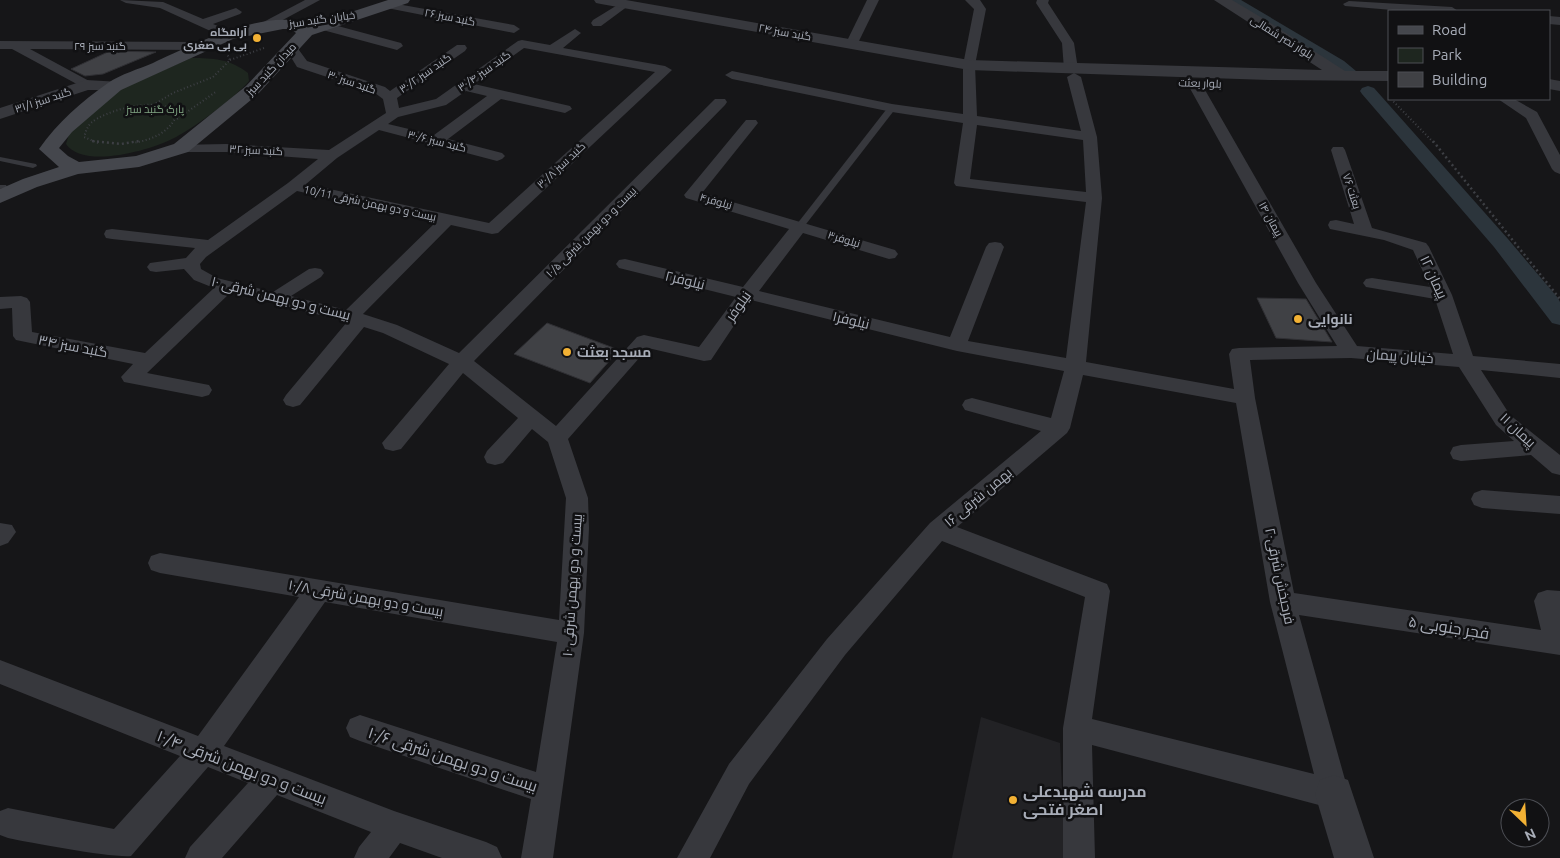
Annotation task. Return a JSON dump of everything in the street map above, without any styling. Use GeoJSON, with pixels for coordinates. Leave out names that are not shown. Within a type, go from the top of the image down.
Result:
{"type":"FeatureCollection","features":[{"type":"Feature","properties":{"kind":"main road","name":"خیابان گنبد سبز"},"geometry":{"type":"LineString","coordinates":[[306,32],[403,0]]}},
{"type":"Feature","properties":{"kind":"main road","name":"خیابان گنبد سبز"},"geometry":{"type":"LineString","coordinates":[[283,24],[361,13]]}},
{"type":"Feature","properties":{"kind":"main road","name":"میدان گنبد سبز"},"geometry":{"type":"LineString","coordinates":[[49,149],[65,128],[115,86],[197,48],[228,35],[260,27],[283,24],[295,25],[306,32],[247,95],[180,148],[140,161],[76,168]]}},
{"type":"Feature","properties":{"kind":"main road"},"geometry":{"type":"LineString","coordinates":[[1,190],[33,166],[49,149],[61,160],[76,168]]}},
{"type":"Feature","properties":{"kind":"main road"},"geometry":{"type":"LineString","coordinates":[[1,190],[76,168]]}},
{"type":"Feature","properties":{"kind":"street"},"geometry":{"type":"LineString","coordinates":[[126,0],[169,3],[228,35]]}},
{"type":"Feature","properties":{"kind":"street"},"geometry":{"type":"LineString","coordinates":[[260,27],[314,0]]}},
{"type":"Feature","properties":{"kind":"street","name":"گنبد سبز ۲۴"},"geometry":{"type":"LineString","coordinates":[[601,0],[969,65]]}},
{"type":"Feature","properties":{"kind":"street"},"geometry":{"type":"LineString","coordinates":[[970,0],[977,3],[980,9],[969,65],[970,120],[962,183],[1094,198]]}},
{"type":"Feature","properties":{"kind":"street"},"geometry":{"type":"LineString","coordinates":[[972,405],[1059,428],[1075,368],[1094,198],[1090,137],[1072,73],[1068,43],[1042,3],[1043,0]]}},
{"type":"Feature","properties":{"kind":"street","name":"بلوار نصر شمالی"},"geometry":{"type":"LineString","coordinates":[[1221,0],[1264,24],[1342,76]]}},
{"type":"Feature","properties":{"kind":"street","name":"بلوار نصر شمالی"},"geometry":{"type":"LineString","coordinates":[[1251,0],[1274,13]]}},
{"type":"Feature","properties":{"kind":"street"},"geometry":{"type":"LineString","coordinates":[[852,43],[869,2]]}},
{"type":"Feature","properties":{"kind":"street"},"geometry":{"type":"LineString","coordinates":[[597,23],[624,4]]}},
{"type":"Feature","properties":{"kind":"street"},"geometry":{"type":"LineString","coordinates":[[1349,4],[1412,6],[1444,10]]}},
{"type":"Feature","properties":{"kind":"street","name":"گنبد سبز ۲۶"},"geometry":{"type":"LineString","coordinates":[[386,5],[514,29]]}},
{"type":"Feature","properties":{"kind":"street"},"geometry":{"type":"LineString","coordinates":[[203,23],[236,12]]}},
{"type":"Feature","properties":{"kind":"street"},"geometry":{"type":"LineString","coordinates":[[323,26],[397,46]]}},
{"type":"Feature","properties":{"kind":"street"},"geometry":{"type":"LineString","coordinates":[[552,50],[576,33]]}},
{"type":"Feature","properties":{"kind":"street","name":"گنبد سبز ۳۰/۴"},"geometry":{"type":"LineString","coordinates":[[393,114],[441,102],[522,44],[665,70]]}},
{"type":"Feature","properties":{"kind":"street","name":"گنبد سبز ۲۹"},"geometry":{"type":"LineString","coordinates":[[0,45],[197,48]]}},
{"type":"Feature","properties":{"kind":"street"},"geometry":{"type":"LineString","coordinates":[[0,51],[14,45],[86,85],[115,86]]}},
{"type":"Feature","properties":{"kind":"street","name":"گنبد سبز ۳۰/۲"},"geometry":{"type":"LineString","coordinates":[[390,97],[460,48]]}},
{"type":"Feature","properties":{"kind":"street","name":"گنبد سبز ۳۰"},"geometry":{"type":"LineString","coordinates":[[292,49],[302,64],[380,90],[390,97],[393,114]]}},
{"type":"Feature","properties":{"kind":"street"},"geometry":{"type":"LineString","coordinates":[[1345,58],[1369,76]]}},
{"type":"Feature","properties":{"kind":"street","name":"بلوار بعثت"},"geometry":{"type":"LineString","coordinates":[[969,65],[1072,73],[1388,76]]}},
{"type":"Feature","properties":{"kind":"street","name":"گنبد سبز ۳۰/۸"},"geometry":{"type":"LineString","coordinates":[[447,220],[492,229],[665,70]]}},
{"type":"Feature","properties":{"kind":"street","name":"بلوار بعثت"},"geometry":{"type":"LineString","coordinates":[[1072,73],[1099,81],[1388,86]]}},
{"type":"Feature","properties":{"kind":"street"},"geometry":{"type":"LineString","coordinates":[[732,75],[892,108],[1090,137]]}},
{"type":"Feature","properties":{"kind":"street","name":"پیمان ۱۴"},"geometry":{"type":"LineString","coordinates":[[1194,83],[1307,283],[1351,352]]}},
{"type":"Feature","properties":{"kind":"street","name":"گنبد سبز ۳۱/۱"},"geometry":{"type":"LineString","coordinates":[[0,113],[86,85]]}},
{"type":"Feature","properties":{"kind":"street"},"geometry":{"type":"LineString","coordinates":[[463,86],[565,110]]}},
{"type":"Feature","properties":{"kind":"street"},"geometry":{"type":"LineString","coordinates":[[436,141],[498,94]]}},
{"type":"Feature","properties":{"kind":"street"},"geometry":{"type":"LineString","coordinates":[[1507,100],[1532,115],[1560,169]]}},
{"type":"Feature","properties":{"kind":"street","name":"بیست و دو بهمن شرقی ۱۰/۵"},"geometry":{"type":"LineString","coordinates":[[393,443],[462,362],[720,102]]}},
{"type":"Feature","properties":{"kind":"street"},"geometry":{"type":"LineString","coordinates":[[156,267],[191,263],[210,245],[294,186],[332,155],[393,114]]}},
{"type":"Feature","properties":{"kind":"street","name":"نیلوفر۴"},"geometry":{"type":"LineString","coordinates":[[751,123],[692,194],[800,226]]}},
{"type":"Feature","properties":{"kind":"street","name":"گنبد سبز ۳۰/۶"},"geometry":{"type":"LineString","coordinates":[[376,125],[497,156]]}},
{"type":"Feature","properties":{"kind":"street","name":"گنبد سبز ۳۲"},"geometry":{"type":"LineString","coordinates":[[180,148],[226,148],[332,155]]}},
{"type":"Feature","properties":{"kind":"street","name":"بعثت ۷۶"},"geometry":{"type":"LineString","coordinates":[[1338,150],[1365,231]]}},
{"type":"Feature","properties":{"kind":"street","name":"بیست و دو بهمن شرقی 10/11"},"geometry":{"type":"LineString","coordinates":[[294,186],[447,220]]}},
{"type":"Feature","properties":{"kind":"street"},"geometry":{"type":"LineString","coordinates":[[293,400],[355,317],[447,220]]}},
{"type":"Feature","properties":{"kind":"street","name":"پیمان ۱۲"},"geometry":{"type":"LineString","coordinates":[[1336,225],[1365,231],[1420,247],[1443,295],[1465,361]]}},
{"type":"Feature","properties":{"kind":"street","name":"نیلوفر۳"},"geometry":{"type":"LineString","coordinates":[[800,226],[888,254]]}},
{"type":"Feature","properties":{"kind":"street","name":"نیلوفر"},"geometry":{"type":"LineString","coordinates":[[557,438],[644,341],[704,355],[746,295],[800,226]]}},
{"type":"Feature","properties":{"kind":"street"},"geometry":{"type":"LineString","coordinates":[[112,234],[210,245]]}},
{"type":"Feature","properties":{"kind":"street"},"geometry":{"type":"LineString","coordinates":[[958,345],[996,247]]}},
{"type":"Feature","properties":{"kind":"street","name":"بیست و دو بهمن شرقی ۱۰"},"geometry":{"type":"LineString","coordinates":[[191,263],[197,275],[211,282],[355,317],[390,329],[462,362],[557,438],[577,498],[571,633],[537,858]]}},
{"type":"Feature","properties":{"kind":"street","name":"نیلوفر۲"},"geometry":{"type":"LineString","coordinates":[[625,264],[746,295]]}},
{"type":"Feature","properties":{"kind":"street"},"geometry":{"type":"LineString","coordinates":[[277,297],[315,273]]}},
{"type":"Feature","properties":{"kind":"street"},"geometry":{"type":"LineString","coordinates":[[1372,283],[1443,295]]}},
{"type":"Feature","properties":{"kind":"street"},"geometry":{"type":"LineString","coordinates":[[202,390],[132,377],[227,286]]}},
{"type":"Feature","properties":{"kind":"street","name":"نیلوفر۱"},"geometry":{"type":"LineString","coordinates":[[746,295],[958,345],[1245,398]]}},
{"type":"Feature","properties":{"kind":"street","name":"گنبد سبز ۳۴"},"geometry":{"type":"LineString","coordinates":[[0,303],[21,302],[23,336],[148,360]]}},
{"type":"Feature","properties":{"kind":"street","name":"خیابان پیمان"},"geometry":{"type":"LineString","coordinates":[[1239,354],[1351,352],[1560,371]]}},
{"type":"Feature","properties":{"kind":"street","name":"فرحبخش شرقی۲۰"},"geometry":{"type":"LineString","coordinates":[[1239,354],[1245,398],[1284,602],[1334,794],[1354,858]]}},
{"type":"Feature","properties":{"kind":"street","name":"پیمان ۱۱"},"geometry":{"type":"LineString","coordinates":[[1465,361],[1503,420],[1560,467]]}},
{"type":"Feature","properties":{"kind":"street"},"geometry":{"type":"LineString","coordinates":[[495,457],[531,416]]}},
{"type":"Feature","properties":{"kind":"street","name":"بهمن شرقی ۱۶"},"geometry":{"type":"LineString","coordinates":[[693,858],[739,774],[836,647],[938,530],[1059,428]]}},
{"type":"Feature","properties":{"kind":"street"},"geometry":{"type":"LineString","coordinates":[[1461,453],[1537,448]]}},
{"type":"Feature","properties":{"kind":"street"},"geometry":{"type":"LineString","coordinates":[[1482,499],[1560,505]]}},
{"type":"Feature","properties":{"kind":"street"},"geometry":{"type":"LineString","coordinates":[[938,530],[1098,591],[1077,728],[1079,858]]}},
{"type":"Feature","properties":{"kind":"street"},"geometry":{"type":"LineString","coordinates":[[0,532],[4,532],[0,536]]}},
{"type":"Feature","properties":{"kind":"street","name":"بیست و دو بهمن شرقی ۱۰/۸"},"geometry":{"type":"LineString","coordinates":[[160,563],[571,633]]}},
{"type":"Feature","properties":{"kind":"street"},"geometry":{"type":"LineString","coordinates":[[3,824],[120,845],[204,752],[318,590]]}},
{"type":"Feature","properties":{"kind":"street","name":"فجر جنوبی ۵"},"geometry":{"type":"LineString","coordinates":[[1284,602],[1558,644],[1547,601],[1560,602]]}},
{"type":"Feature","properties":{"kind":"street","name":"بیست و دو بهمن شرقی ۱۰/۴"},"geometry":{"type":"LineString","coordinates":[[0,672],[394,826],[486,858]]}},
{"type":"Feature","properties":{"kind":"street","name":"بیست و دو بهمن شرقی ۱۰/۶"},"geometry":{"type":"LineString","coordinates":[[360,728],[547,790]]}},
{"type":"Feature","properties":{"kind":"street"},"geometry":{"type":"LineString","coordinates":[[1077,728],[1334,794]]}},
{"type":"Feature","properties":{"kind":"street"},"geometry":{"type":"LineString","coordinates":[[201,858],[272,779]]}},
{"type":"Feature","properties":{"kind":"street"},"geometry":{"type":"LineString","coordinates":[[370,858],[394,826]]}},
{"type":"Feature","properties":{"kind":"lane","name":"نیلوفر"},"geometry":{"type":"LineString","coordinates":[[800,226],[892,108]]}},
{"type":"Feature","properties":{"kind":"lane"},"geometry":{"type":"LineString","coordinates":[[0,159],[33,166]]}},
{"type":"Feature","properties":{"kind":"path"},"geometry":{"type":"LineString","coordinates":[[197,48],[221,52],[228,55],[230,60]]}},
{"type":"Feature","properties":{"kind":"path"},"geometry":{"type":"LineString","coordinates":[[153,105],[167,107],[177,114],[177,119],[172,126],[162,133],[148,139],[115,146],[90,142],[84,137],[84,131],[100,117],[129,108],[153,105],[178,90],[212,79],[230,60],[267,48]]}},
{"type":"Feature","properties":{"kind":"path"},"geometry":{"type":"LineString","coordinates":[[1392,100],[1441,150],[1560,299]]}},
{"type":"Feature","properties":{"kind":"shaded area","name":"مدرسه شهیدعلی اصغر فتحی"},"geometry":{"type":"Polygon","coordinates":[[[981,717],[1060,743],[1065,858],[952,858],[981,717]]]}},
{"type":"Feature","properties":{"kind":"green space","name":"پارک گنبد سبز"},"geometry":{"type":"Polygon","coordinates":[[[191,58],[228,62],[248,73],[249,81],[224,104],[190,129],[161,144],[132,152],[101,157],[74,151],[66,144],[70,131],[119,90],[191,58]]]}},
{"type":"Feature","properties":{"kind":"building"},"geometry":{"type":"Polygon","coordinates":[[[110,51],[156,52],[103,74],[85,76],[71,69],[110,51]]]}},
{"type":"Feature","properties":{"kind":"building","name":"نانوایی"},"geometry":{"type":"Polygon","coordinates":[[[1257,298],[1306,299],[1332,342],[1276,338],[1257,298]]]}},
{"type":"Feature","properties":{"kind":"building","name":"مسجد بعثت"},"geometry":{"type":"Polygon","coordinates":[[[547,323],[619,350],[590,383],[514,354],[547,323]]]}},
{"type":"Feature","properties":{"kind":"waterway"},"geometry":{"type":"LineString","coordinates":[[1231,0],[1339,64],[1354,76]]}},
{"type":"Feature","properties":{"kind":"waterway"},"geometry":{"type":"LineString","coordinates":[[1368,91],[1501,243],[1560,318]]}},
{"type":"Feature","properties":{"kind":"place","name":"آرامگاه بی بی صغری"},"geometry":{"type":"Point","coordinates":[257,38]}},
{"type":"Feature","properties":{"kind":"place","name":"نانوایی"},"geometry":{"type":"Point","coordinates":[1298,319]}},
{"type":"Feature","properties":{"kind":"place","name":"مسجد بعثت"},"geometry":{"type":"Point","coordinates":[567,352]}},
{"type":"Feature","properties":{"kind":"place","name":"مدرسه شهیدعلی اصغر فتحی"},"geometry":{"type":"Point","coordinates":[1013,800]}}]}
